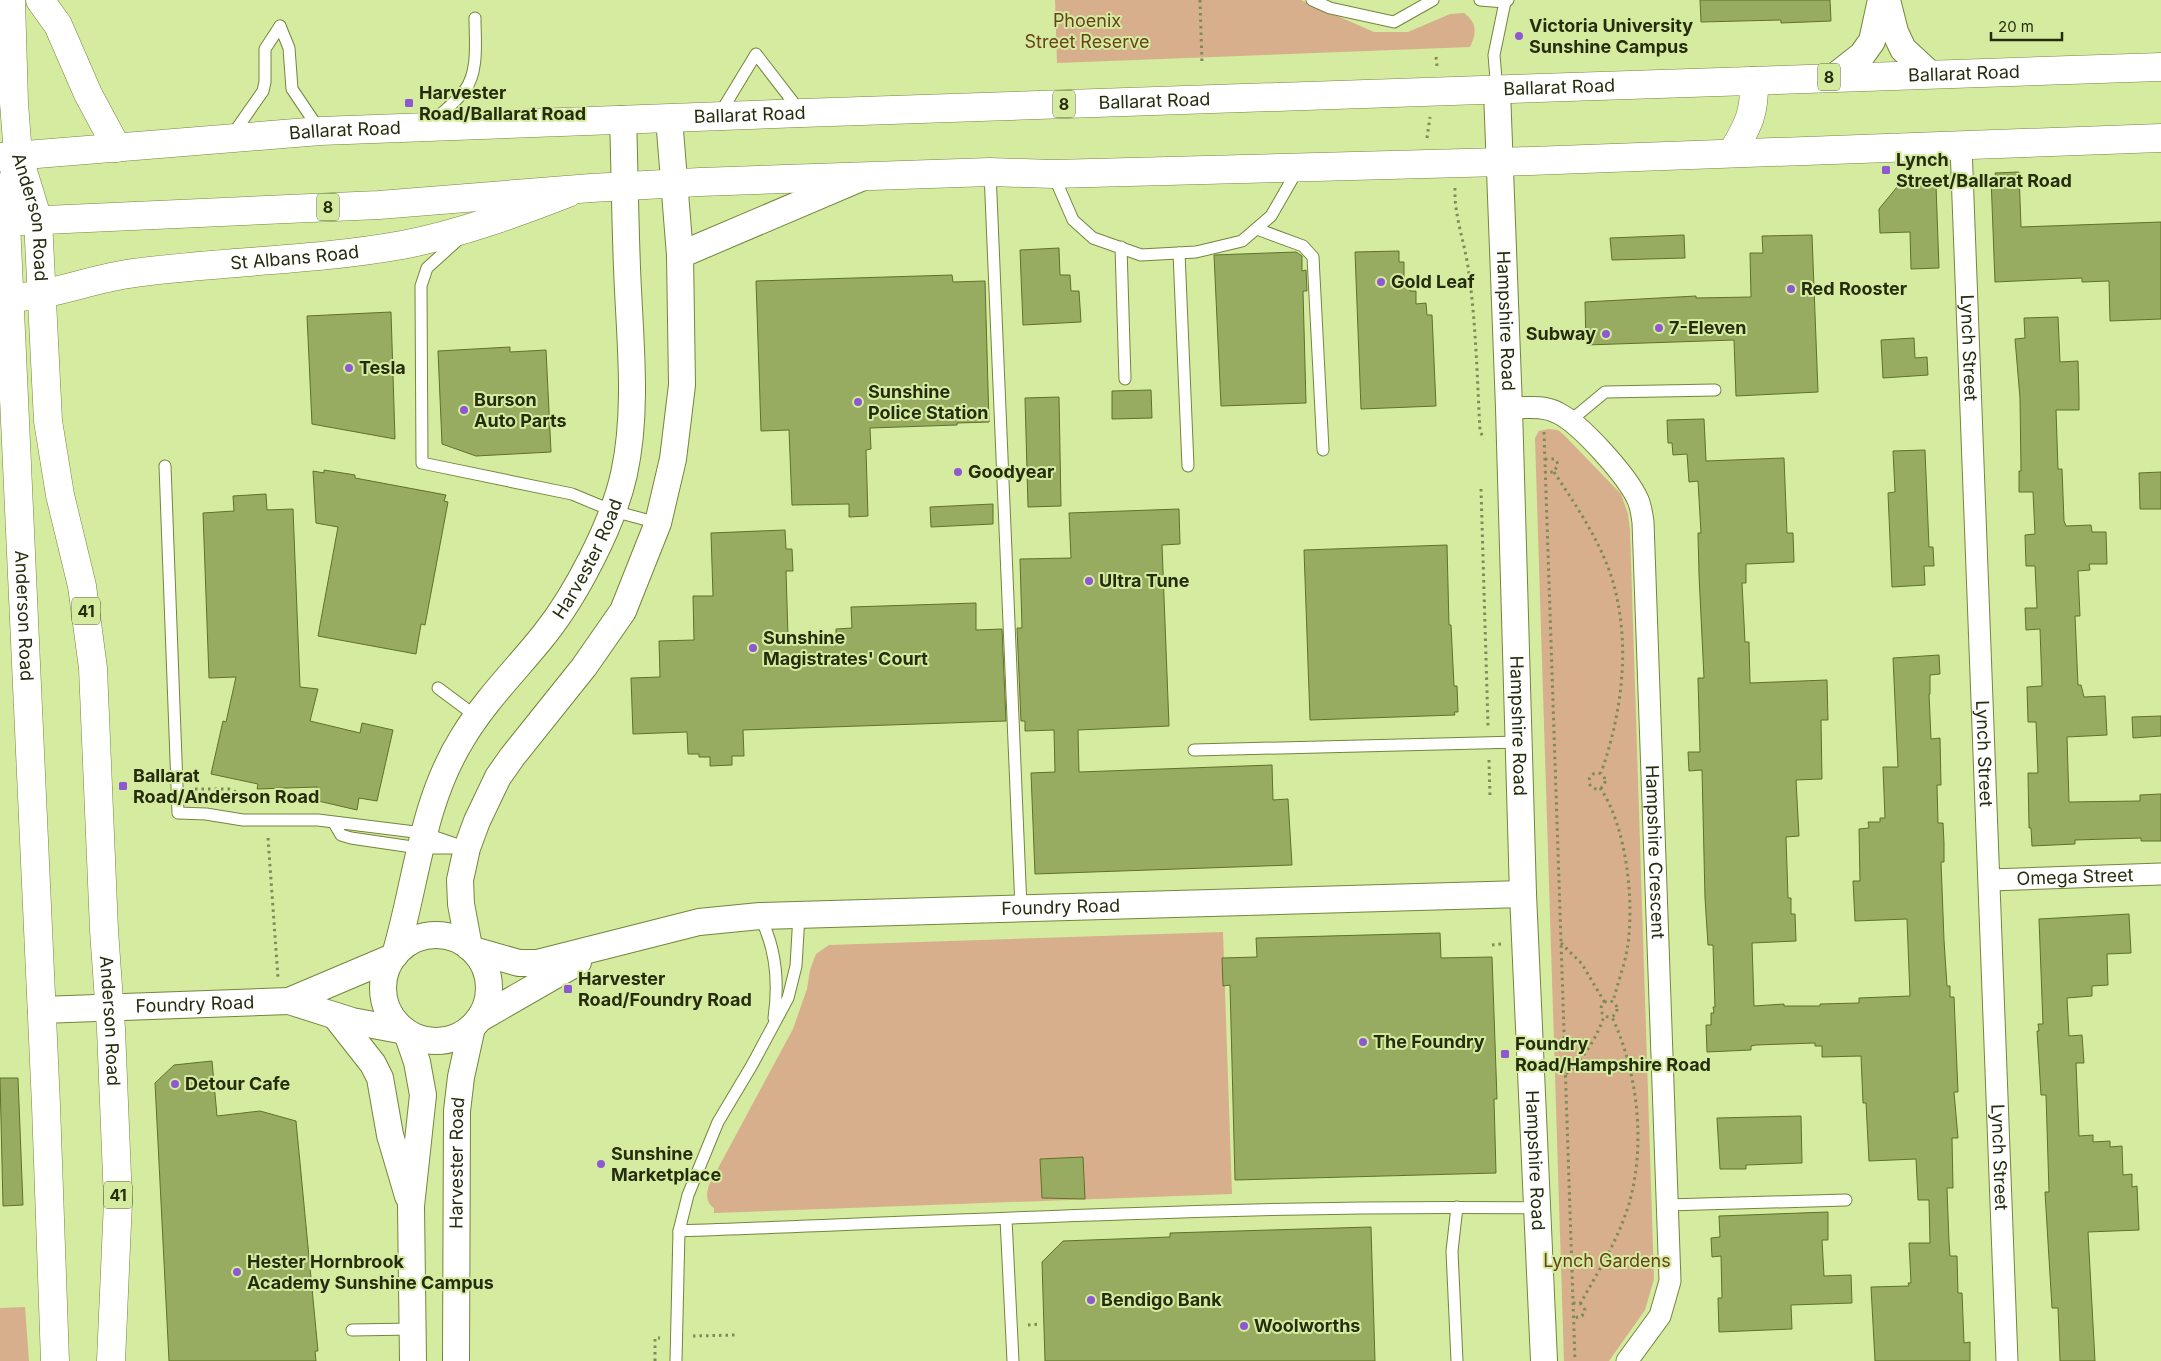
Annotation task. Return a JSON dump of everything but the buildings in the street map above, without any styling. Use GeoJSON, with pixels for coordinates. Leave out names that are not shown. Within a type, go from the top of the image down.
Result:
{"type":"FeatureCollection","features":[{"type":"Feature","properties":{"kind":"main road"},"geometry":{"type":"LineString","coordinates":[[40,0],[58,25],[88,94],[117,148]]}},
{"type":"Feature","properties":{"kind":"main road","name":"41"},"geometry":{"type":"LineString","coordinates":[[6,153],[7,7]]}},
{"type":"Feature","properties":{"kind":"main road","name":"Ballarat Road"},"geometry":{"type":"LineString","coordinates":[[6,153],[117,148],[320,131],[2161,67]]}},
{"type":"Feature","properties":{"kind":"main road"},"geometry":{"type":"LineString","coordinates":[[1732,153],[1750,119],[1754,100],[1754,81]]}},
{"type":"Feature","properties":{"kind":"main road","name":"8"},"geometry":{"type":"LineString","coordinates":[[3,222],[379,205],[582,188],[866,176],[990,172],[1053,174],[1442,164],[2161,138]]}},
{"type":"Feature","properties":{"kind":"main road","name":"Anderson Road"},"geometry":{"type":"LineString","coordinates":[[6,153],[38,220],[48,421],[53,457],[82,586],[91,651],[98,767],[104,930],[110,1007],[118,1201],[111,1361]]}},
{"type":"Feature","properties":{"kind":"main road","name":"Anderson Road"},"geometry":{"type":"LineString","coordinates":[[6,153],[3,222],[5,298],[46,1106],[54,1361]]}},
{"type":"Feature","properties":{"kind":"main road","name":"St Albans Road"},"geometry":{"type":"LineString","coordinates":[[5,298],[41,295],[94,280],[125,275],[346,253],[402,245],[472,228],[582,188]]}},
{"type":"Feature","properties":{"kind":"main road"},"geometry":{"type":"LineString","coordinates":[[5,270],[40,268]]}},
{"type":"Feature","properties":{"kind":"street"},"geometry":{"type":"LineString","coordinates":[[1834,77],[1862,55],[1872,41],[1880,0]]}},
{"type":"Feature","properties":{"kind":"street"},"geometry":{"type":"LineString","coordinates":[[1887,0],[1895,32],[1903,49],[1930,74]]}},
{"type":"Feature","properties":{"kind":"street","name":"Hampshire Road"},"geometry":{"type":"LineString","coordinates":[[1497,91],[1509,408],[1523,894],[1544,1361]]}},
{"type":"Feature","properties":{"kind":"street"},"geometry":{"type":"LineString","coordinates":[[471,949],[461,904],[460,880],[467,848],[477,821],[498,777],[584,667],[623,611],[658,523],[673,459],[682,385],[680,255],[669,118]]}},
{"type":"Feature","properties":{"kind":"street","name":"Harvester Road"},"geometry":{"type":"LineString","coordinates":[[394,956],[431,805],[451,759],[486,703],[545,634],[570,598],[613,511],[624,475],[631,426],[632,354],[623,119]]}},
{"type":"Feature","properties":{"kind":"street","name":"Lynch Street"},"geometry":{"type":"LineString","coordinates":[[1962,146],[2006,1361]]}},
{"type":"Feature","properties":{"kind":"street"},"geometry":{"type":"LineString","coordinates":[[680,255],[866,176]]}},
{"type":"Feature","properties":{"kind":"street","name":"Hampshire Crescent"},"geometry":{"type":"LineString","coordinates":[[1509,408],[1544,408],[1558,413],[1570,421],[1600,449],[1623,476],[1637,498],[1643,522],[1670,1282],[1660,1316],[1627,1361]]}},
{"type":"Feature","properties":{"kind":"street","name":"Omega Street"},"geometry":{"type":"LineString","coordinates":[[1990,880],[2161,874]]}},
{"type":"Feature","properties":{"kind":"street","name":"Foundry Road"},"geometry":{"type":"LineString","coordinates":[[471,949],[528,963],[549,961],[699,922],[760,916],[1523,894]]}},
{"type":"Feature","properties":{"kind":"street"},"geometry":{"type":"LineString","coordinates":[[435,935],[453,938],[471,949],[484,965],[489,983],[487,1002],[476,1023],[455,1038],[435,1041],[416,1038],[406,1032],[393,1019],[383,996],[385,972],[394,956],[417,939],[435,935]]}},
{"type":"Feature","properties":{"kind":"street","name":"Foundry Road"},"geometry":{"type":"LineString","coordinates":[[476,1023],[602,947]]}},
{"type":"Feature","properties":{"kind":"street","name":"Foundry Road"},"geometry":{"type":"LineString","coordinates":[[284,1001],[394,956]]}},
{"type":"Feature","properties":{"kind":"street","name":"Foundry Road"},"geometry":{"type":"LineString","coordinates":[[40,1010],[284,1001],[336,1017],[406,1032]]}},
{"type":"Feature","properties":{"kind":"street"},"geometry":{"type":"LineString","coordinates":[[336,1017],[361,1048],[380,1078],[390,1135],[411,1206]]}},
{"type":"Feature","properties":{"kind":"street","name":"Harvester Road"},"geometry":{"type":"LineString","coordinates":[[456,1361],[457,1111],[461,1077],[476,1023]]}},
{"type":"Feature","properties":{"kind":"street","name":"Harvester Road"},"geometry":{"type":"LineString","coordinates":[[406,1032],[416,1062],[423,1095],[411,1206],[413,1361]]}},
{"type":"Feature","properties":{"kind":"lane"},"geometry":{"type":"LineString","coordinates":[[1312,0],[1330,8],[1394,22],[1433,0]]}},
{"type":"Feature","properties":{"kind":"lane"},"geometry":{"type":"LineString","coordinates":[[1480,0],[1506,1],[1494,54],[1497,91]]}},
{"type":"Feature","properties":{"kind":"lane"},"geometry":{"type":"LineString","coordinates":[[427,127],[461,95],[471,80],[475,56],[475,18]]}},
{"type":"Feature","properties":{"kind":"lane"},"geometry":{"type":"LineString","coordinates":[[230,140],[263,91],[265,82],[265,49],[280,26],[289,48],[292,88],[320,131]]}},
{"type":"Feature","properties":{"kind":"lane"},"geometry":{"type":"LineString","coordinates":[[718,117],[756,54],[802,113]]}},
{"type":"Feature","properties":{"kind":"lane"},"geometry":{"type":"LineString","coordinates":[[1053,174],[1073,220],[1093,238],[1141,255],[1196,252],[1242,241],[1271,216],[1299,168]]}},
{"type":"Feature","properties":{"kind":"lane"},"geometry":{"type":"LineString","coordinates":[[990,172],[1022,908]]}},
{"type":"Feature","properties":{"kind":"lane"},"geometry":{"type":"LineString","coordinates":[[472,228],[434,260],[424,274],[421,291],[422,463],[572,494],[613,511],[658,523]]}},
{"type":"Feature","properties":{"kind":"lane"},"geometry":{"type":"LineString","coordinates":[[1257,229],[1303,246],[1313,257],[1323,450]]}},
{"type":"Feature","properties":{"kind":"lane"},"geometry":{"type":"LineString","coordinates":[[1120,247],[1126,379]]}},
{"type":"Feature","properties":{"kind":"lane"},"geometry":{"type":"LineString","coordinates":[[1180,253],[1188,466]]}},
{"type":"Feature","properties":{"kind":"lane"},"geometry":{"type":"LineString","coordinates":[[1570,421],[1605,392],[1715,390]]}},
{"type":"Feature","properties":{"kind":"lane"},"geometry":{"type":"LineString","coordinates":[[165,466],[178,813],[206,814],[243,820],[305,818],[467,848]]}},
{"type":"Feature","properties":{"kind":"lane"},"geometry":{"type":"LineString","coordinates":[[438,688],[477,717]]}},
{"type":"Feature","properties":{"kind":"lane"},"geometry":{"type":"LineString","coordinates":[[1194,750],[1519,742]]}},
{"type":"Feature","properties":{"kind":"lane"},"geometry":{"type":"LineString","coordinates":[[334,823],[341,835],[421,841],[467,848]]}},
{"type":"Feature","properties":{"kind":"lane"},"geometry":{"type":"LineString","coordinates":[[676,1361],[680,1231],[688,1195],[718,1122],[752,1065],[788,998],[794,979],[799,914]]}},
{"type":"Feature","properties":{"kind":"lane"},"geometry":{"type":"LineString","coordinates":[[760,916],[769,934],[776,972],[778,992],[773,1024]]}},
{"type":"Feature","properties":{"kind":"lane"},"geometry":{"type":"LineString","coordinates":[[1667,1205],[1846,1200]]}},
{"type":"Feature","properties":{"kind":"lane"},"geometry":{"type":"LineString","coordinates":[[680,1231],[1006,1219],[1457,1207],[1536,1208]]}},
{"type":"Feature","properties":{"kind":"lane"},"geometry":{"type":"LineString","coordinates":[[1457,1207],[1452,1251],[1457,1361]]}},
{"type":"Feature","properties":{"kind":"lane"},"geometry":{"type":"LineString","coordinates":[[1006,1219],[1013,1361]]}},
{"type":"Feature","properties":{"kind":"lane"},"geometry":{"type":"LineString","coordinates":[[352,1330],[412,1329]]}},
{"type":"Feature","properties":{"kind":"path"},"geometry":{"type":"LineString","coordinates":[[1200,0],[1202,64]]}},
{"type":"Feature","properties":{"kind":"path"},"geometry":{"type":"LineString","coordinates":[[1436,57],[1437,70],[1426,141],[1455,183],[1455,208],[1467,266],[1475,330],[1480,430],[1484,440]]}},
{"type":"Feature","properties":{"kind":"path"},"geometry":{"type":"LineString","coordinates":[[1544,408],[1575,1361]]}},
{"type":"Feature","properties":{"kind":"path"},"geometry":{"type":"LineString","coordinates":[[1545,459],[1553,458],[1557,462],[1558,467],[1554,472]]}},
{"type":"Feature","properties":{"kind":"path"},"geometry":{"type":"LineString","coordinates":[[1545,472],[1554,472]]}},
{"type":"Feature","properties":{"kind":"path"},"geometry":{"type":"LineString","coordinates":[[1554,472],[1583,516],[1598,544],[1617,600],[1622,647],[1622,686],[1613,739],[1601,773],[1605,780],[1604,785],[1600,788],[1592,788],[1588,780],[1593,773],[1601,773]]}},
{"type":"Feature","properties":{"kind":"path"},"geometry":{"type":"LineString","coordinates":[[1481,489],[1490,797]]}},
{"type":"Feature","properties":{"kind":"path"},"geometry":{"type":"LineString","coordinates":[[1600,788],[1618,829],[1624,852],[1631,910],[1627,950],[1613,1002]]}},
{"type":"Feature","properties":{"kind":"path"},"geometry":{"type":"LineString","coordinates":[[132,798],[196,789],[229,790],[266,804],[284,1001]]}},
{"type":"Feature","properties":{"kind":"path"},"geometry":{"type":"LineString","coordinates":[[1561,943],[1582,964],[1605,1002]]}},
{"type":"Feature","properties":{"kind":"path"},"geometry":{"type":"LineString","coordinates":[[1605,1002],[1613,1002]]}},
{"type":"Feature","properties":{"kind":"path"},"geometry":{"type":"LineString","coordinates":[[1566,1074],[1576,1066],[1598,1030],[1604,1016],[1601,1009],[1605,1002]]}},
{"type":"Feature","properties":{"kind":"path"},"geometry":{"type":"LineString","coordinates":[[1612,1017],[1618,1008],[1613,1002]]}},
{"type":"Feature","properties":{"kind":"path"},"geometry":{"type":"LineString","coordinates":[[1604,1016],[1612,1017]]}},
{"type":"Feature","properties":{"kind":"path"},"geometry":{"type":"LineString","coordinates":[[1580,1304],[1606,1258],[1629,1204],[1637,1163],[1637,1125],[1633,1078],[1621,1038],[1612,1017]]}},
{"type":"Feature","properties":{"kind":"path"},"geometry":{"type":"LineString","coordinates":[[1574,1303],[1584,1307],[1584,1314],[1574,1318]]}},
{"type":"Feature","properties":{"kind":"green space","name":"Phoenix Street Reserve"},"geometry":{"type":"Polygon","coordinates":[[[1055,0],[1301,0],[1374,32],[1408,32],[1450,14],[1464,13],[1471,20],[1475,32],[1470,47],[1057,63],[1055,0]]]}},
{"type":"Feature","properties":{"kind":"green space","name":"Lynch Gardens"},"geometry":{"type":"Polygon","coordinates":[[[1558,430],[1564,435],[1621,494],[1628,514],[1630,530],[1654,1279],[1645,1310],[1609,1361],[1564,1361],[1535,438],[1539,431],[1558,430]]]}},
{"type":"Feature","properties":{"kind":"green space"},"geometry":{"type":"Polygon","coordinates":[[[1223,932],[1232,1194],[714,1213],[714,1208],[707,1198],[709,1185],[793,1029],[807,989],[810,970],[816,954],[829,945],[1223,932]]]}},
{"type":"Feature","properties":{"kind":"green space"},"geometry":{"type":"Polygon","coordinates":[[[25,1307],[29,1361],[0,1361],[0,1308],[25,1307]]]}},
{"type":"Feature","properties":{"kind":"place","name":"Victoria University Sunshine Campus"},"geometry":{"type":"Point","coordinates":[1519,36]}},
{"type":"Feature","properties":{"kind":"place","name":"Harvester Road/Ballarat Road"},"geometry":{"type":"Point","coordinates":[409,103]}},
{"type":"Feature","properties":{"kind":"place","name":"Lynch Street/Ballarat Road"},"geometry":{"type":"Point","coordinates":[1886,170]}},
{"type":"Feature","properties":{"kind":"place","name":"Gold Leaf"},"geometry":{"type":"Point","coordinates":[1381,282]}},
{"type":"Feature","properties":{"kind":"place","name":"Red Rooster"},"geometry":{"type":"Point","coordinates":[1791,289]}},
{"type":"Feature","properties":{"kind":"place","name":"7-Eleven"},"geometry":{"type":"Point","coordinates":[1659,328]}},
{"type":"Feature","properties":{"kind":"place","name":"Subway"},"geometry":{"type":"Point","coordinates":[1606,334]}},
{"type":"Feature","properties":{"kind":"place","name":"Tesla"},"geometry":{"type":"Point","coordinates":[349,368]}},
{"type":"Feature","properties":{"kind":"place","name":"Sunshine Police Station"},"geometry":{"type":"Point","coordinates":[858,402]}},
{"type":"Feature","properties":{"kind":"place","name":"Burson Auto Parts"},"geometry":{"type":"Point","coordinates":[464,410]}},
{"type":"Feature","properties":{"kind":"place","name":"Goodyear"},"geometry":{"type":"Point","coordinates":[958,472]}},
{"type":"Feature","properties":{"kind":"place","name":"Ultra Tune"},"geometry":{"type":"Point","coordinates":[1089,581]}},
{"type":"Feature","properties":{"kind":"place","name":"Sunshine Magistrates' Court"},"geometry":{"type":"Point","coordinates":[753,648]}},
{"type":"Feature","properties":{"kind":"place","name":"Ballarat Road/Anderson Road"},"geometry":{"type":"Point","coordinates":[123,786]}},
{"type":"Feature","properties":{"kind":"place","name":"Harvester Road/Foundry Road"},"geometry":{"type":"Point","coordinates":[568,989]}},
{"type":"Feature","properties":{"kind":"place","name":"The Foundry"},"geometry":{"type":"Point","coordinates":[1363,1042]}},
{"type":"Feature","properties":{"kind":"place","name":"Foundry Road/Hampshire Road"},"geometry":{"type":"Point","coordinates":[1505,1054]}},
{"type":"Feature","properties":{"kind":"place","name":"Detour Cafe"},"geometry":{"type":"Point","coordinates":[175,1084]}},
{"type":"Feature","properties":{"kind":"place","name":"Sunshine Marketplace"},"geometry":{"type":"Point","coordinates":[601,1164]}},
{"type":"Feature","properties":{"kind":"place","name":"Hester Hornbrook Academy Sunshine Campus"},"geometry":{"type":"Point","coordinates":[237,1272]}},
{"type":"Feature","properties":{"kind":"place","name":"Bendigo Bank"},"geometry":{"type":"Point","coordinates":[1091,1300]}},
{"type":"Feature","properties":{"kind":"place","name":"Woolworths"},"geometry":{"type":"Point","coordinates":[1244,1326]}}]}
